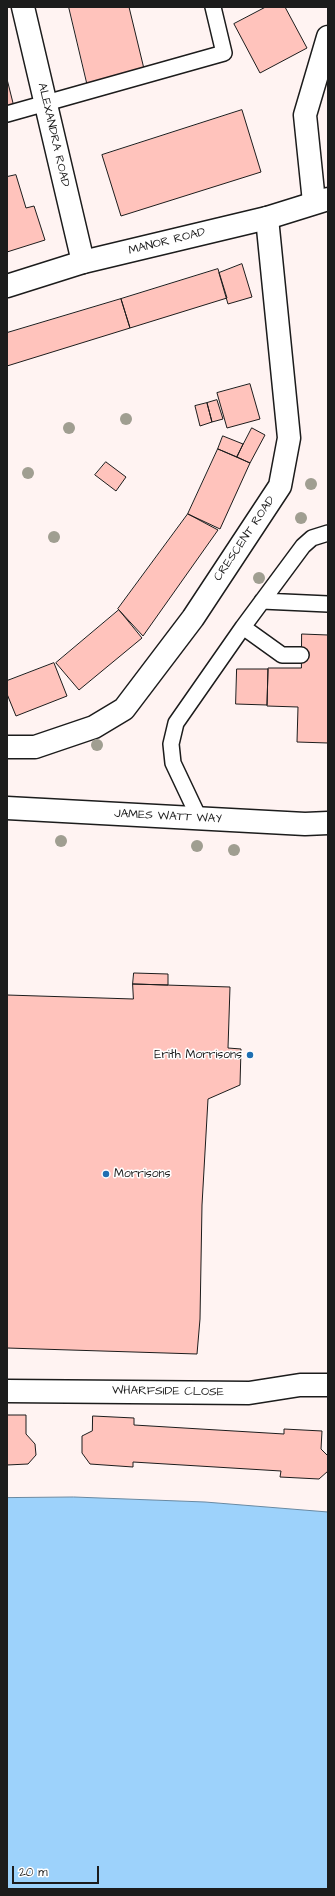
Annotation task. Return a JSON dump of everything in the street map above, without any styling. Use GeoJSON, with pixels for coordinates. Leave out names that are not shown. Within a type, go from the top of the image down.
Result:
{"type":"FeatureCollection","features":[{"type":"Feature","properties":{"kind":"street","name":"ALEXANDRA ROAD"},"geometry":{"type":"LineString","coordinates":[[23,7],[83,262]]}},
{"type":"Feature","properties":{"kind":"street"},"geometry":{"type":"LineString","coordinates":[[321,201],[305,115],[328,37]]}},
{"type":"Feature","properties":{"kind":"street","name":"MANOR ROAD"},"geometry":{"type":"LineString","coordinates":[[7,286],[83,262],[267,218],[321,201]]}},
{"type":"Feature","properties":{"kind":"street","name":"CRESCENT ROAD"},"geometry":{"type":"LineString","coordinates":[[7,747],[35,747],[94,727],[124,709],[192,618],[280,486],[289,438],[267,218]]}},
{"type":"Feature","properties":{"kind":"street","name":"JAMES WATT WAY"},"geometry":{"type":"LineString","coordinates":[[7,808],[304,824],[328,823]]}},
{"type":"Feature","properties":{"kind":"street","name":"WHARFSIDE CLOSE"},"geometry":{"type":"LineString","coordinates":[[7,1391],[249,1393],[300,1385],[328,1385]]}},
{"type":"Feature","properties":{"kind":"lane"},"geometry":{"type":"LineString","coordinates":[[7,114],[46,105],[224,53],[213,7]]}},
{"type":"Feature","properties":{"kind":"lane"},"geometry":{"type":"LineString","coordinates":[[199,818],[173,763],[171,744],[176,723],[243,627],[303,546],[312,538],[328,533]]}},
{"type":"Feature","properties":{"kind":"lane"},"geometry":{"type":"LineString","coordinates":[[262,601],[328,604]]}},
{"type":"Feature","properties":{"kind":"lane"},"geometry":{"type":"LineString","coordinates":[[243,627],[282,655],[301,655]]}},
{"type":"Feature","properties":{"kind":"water"},"geometry":{"type":"Polygon","coordinates":[[[74,1497],[205,1502],[328,1512],[328,1889],[7,1889],[7,1498],[74,1497]]]}},
{"type":"Feature","properties":{"kind":"building"},"geometry":{"type":"Polygon","coordinates":[[[69,7],[129,7],[145,73],[88,87],[69,7]]]}},
{"type":"Feature","properties":{"kind":"building"},"geometry":{"type":"Polygon","coordinates":[[[266,7],[285,7],[307,48],[260,73],[234,24],[266,7]]]}},
{"type":"Feature","properties":{"kind":"building"},"geometry":{"type":"Polygon","coordinates":[[[7,79],[14,107],[7,109],[7,79]]]}},
{"type":"Feature","properties":{"kind":"building"},"geometry":{"type":"Polygon","coordinates":[[[242,110],[261,172],[121,216],[102,155],[242,110]]]}},
{"type":"Feature","properties":{"kind":"building"},"geometry":{"type":"Polygon","coordinates":[[[16,175],[26,208],[34,206],[45,240],[7,252],[7,177],[16,175]]]}},
{"type":"Feature","properties":{"kind":"building"},"geometry":{"type":"Polygon","coordinates":[[[242,264],[252,297],[228,304],[219,273],[242,264]]]}},
{"type":"Feature","properties":{"kind":"building"},"geometry":{"type":"Polygon","coordinates":[[[218,269],[227,298],[130,328],[121,299],[218,269]]]}},
{"type":"Feature","properties":{"kind":"building"},"geometry":{"type":"Polygon","coordinates":[[[121,299],[130,328],[7,366],[7,333],[121,299]]]}},
{"type":"Feature","properties":{"kind":"building"},"geometry":{"type":"Polygon","coordinates":[[[250,384],[260,419],[227,428],[217,393],[250,384]]]}},
{"type":"Feature","properties":{"kind":"building"},"geometry":{"type":"Polygon","coordinates":[[[217,400],[223,419],[212,422],[207,403],[217,400]]]}},
{"type":"Feature","properties":{"kind":"building"},"geometry":{"type":"Polygon","coordinates":[[[207,403],[212,422],[200,426],[195,406],[207,403]]]}},
{"type":"Feature","properties":{"kind":"building"},"geometry":{"type":"Polygon","coordinates":[[[252,428],[265,435],[250,463],[237,457],[252,428]]]}},
{"type":"Feature","properties":{"kind":"building"},"geometry":{"type":"Polygon","coordinates":[[[223,436],[243,444],[237,457],[218,449],[223,436]]]}},
{"type":"Feature","properties":{"kind":"building"},"geometry":{"type":"Polygon","coordinates":[[[218,449],[250,463],[220,529],[188,514],[218,449]]]}},
{"type":"Feature","properties":{"kind":"building"},"geometry":{"type":"Polygon","coordinates":[[[106,462],[126,477],[116,491],[95,475],[106,462]]]}},
{"type":"Feature","properties":{"kind":"building"},"geometry":{"type":"Polygon","coordinates":[[[188,514],[218,530],[143,636],[118,609],[188,514]]]}},
{"type":"Feature","properties":{"kind":"building"},"geometry":{"type":"Polygon","coordinates":[[[119,610],[142,638],[79,690],[56,663],[119,610]]]}},
{"type":"Feature","properties":{"kind":"building"},"geometry":{"type":"Polygon","coordinates":[[[302,634],[328,635],[328,743],[297,742],[298,707],[267,706],[268,668],[301,668],[302,634]]]}},
{"type":"Feature","properties":{"kind":"building"},"geometry":{"type":"Polygon","coordinates":[[[54,663],[67,696],[16,716],[7,694],[7,681],[54,663]]]}},
{"type":"Feature","properties":{"kind":"building"},"geometry":{"type":"Polygon","coordinates":[[[237,669],[268,669],[267,705],[236,704],[237,669]]]}},
{"type":"Feature","properties":{"kind":"building"},"geometry":{"type":"Polygon","coordinates":[[[134,973],[168,974],[168,985],[133,984],[134,973]]]}},
{"type":"Feature","properties":{"kind":"building","name":"Morrisons"},"geometry":{"type":"Polygon","coordinates":[[[133,984],[230,987],[228,1048],[241,1049],[240,1085],[208,1099],[202,1205],[200,1319],[197,1354],[7,1348],[7,995],[133,999],[133,984]]]}},
{"type":"Feature","properties":{"kind":"building"},"geometry":{"type":"Polygon","coordinates":[[[7,1415],[26,1415],[26,1434],[35,1444],[36,1455],[28,1464],[7,1465],[7,1415]]]}},
{"type":"Feature","properties":{"kind":"building"},"geometry":{"type":"Polygon","coordinates":[[[93,1416],[134,1418],[134,1425],[284,1434],[284,1429],[322,1431],[321,1449],[328,1456],[328,1471],[319,1479],[280,1477],[281,1471],[133,1462],[133,1467],[90,1464],[82,1453],[82,1436],[92,1431],[93,1416]]]}},
{"type":"Feature","properties":{"kind":"place","name":"Erith Morrisons"},"geometry":{"type":"Point","coordinates":[250,1055]}},
{"type":"Feature","properties":{"kind":"place","name":"Morrisons"},"geometry":{"type":"Point","coordinates":[106,1174]}}]}
